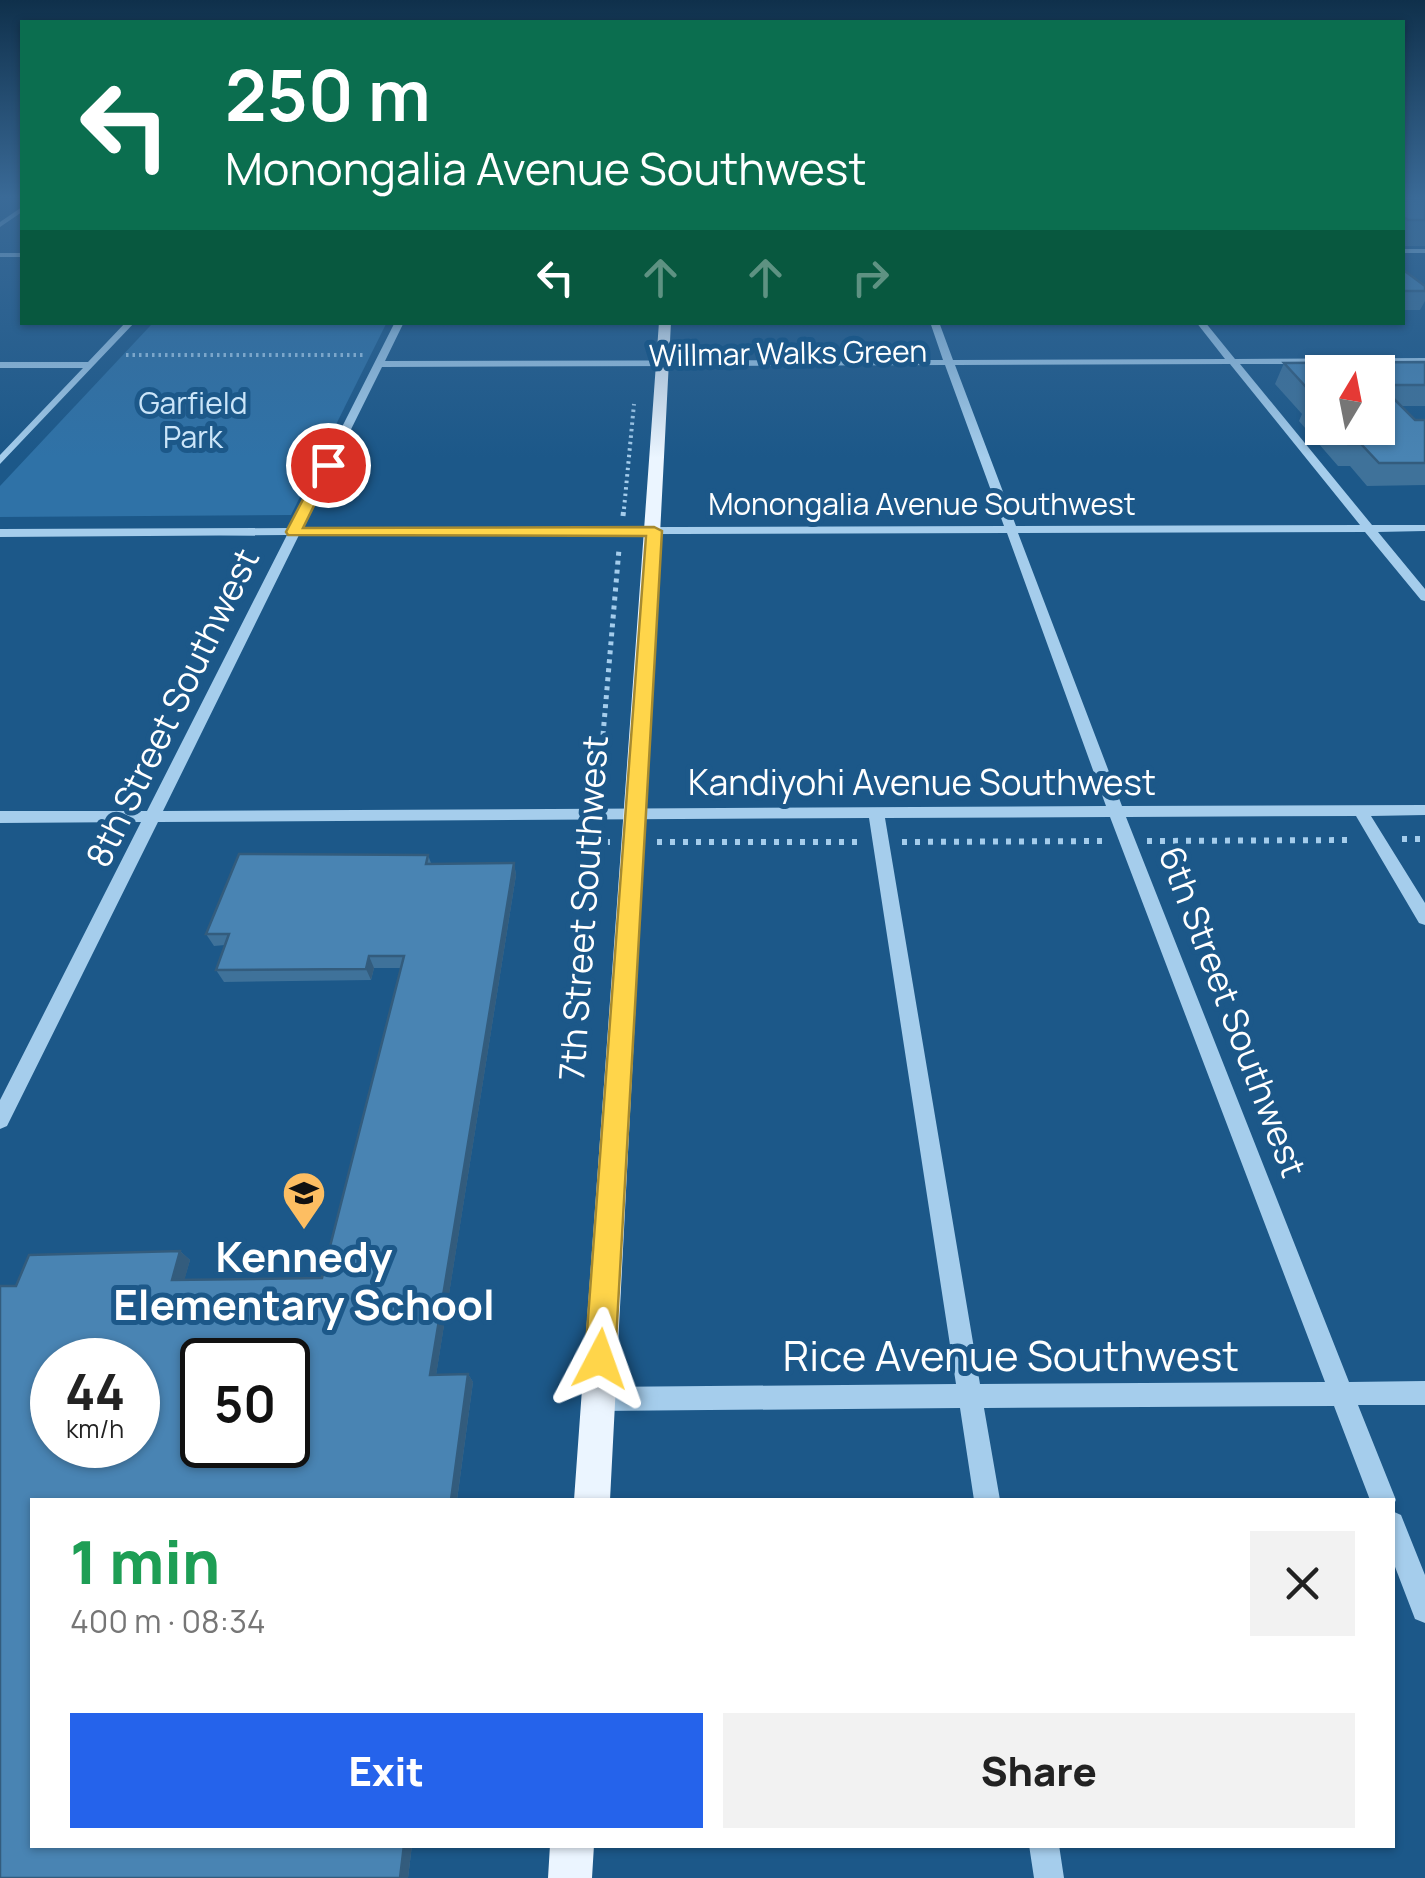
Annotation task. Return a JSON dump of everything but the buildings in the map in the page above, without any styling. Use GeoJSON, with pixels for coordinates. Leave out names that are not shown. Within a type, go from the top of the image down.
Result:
{"type":"FeatureCollection","features":[{"type":"Feature","properties":{"kind":"main road","name":"7th Street Southwest"},"geometry":{"type":"LineString","coordinates":[[592,1498],[665,325]]}},
{"type":"Feature","properties":{"kind":"main road"},"geometry":{"type":"LineString","coordinates":[[570,1878],[572,1848]]}},
{"type":"Feature","properties":{"kind":"street"},"geometry":{"type":"LineString","coordinates":[[0,461],[128,325]]}},
{"type":"Feature","properties":{"kind":"street","name":"8th Street Southwest"},"geometry":{"type":"LineString","coordinates":[[0,1120],[398,325]]}},
{"type":"Feature","properties":{"kind":"street","name":"6th Street Southwest"},"geometry":{"type":"LineString","coordinates":[[935,325],[1116,812],[1383,1498]]}},
{"type":"Feature","properties":{"kind":"street"},"geometry":{"type":"LineString","coordinates":[[1202,325],[1425,597]]}},
{"type":"Feature","properties":{"kind":"street"},"geometry":{"type":"LineString","coordinates":[[379,364],[662,369],[949,362],[1425,361]]}},
{"type":"Feature","properties":{"kind":"street"},"geometry":{"type":"LineString","coordinates":[[0,365],[90,365]]}},
{"type":"Feature","properties":{"kind":"street","name":"Monongalia Avenue Southwest"},"geometry":{"type":"LineString","coordinates":[[0,533],[1425,528]]}},
{"type":"Feature","properties":{"kind":"street"},"geometry":{"type":"LineString","coordinates":[[1360,810],[1425,918]]}},
{"type":"Feature","properties":{"kind":"street","name":"Kandiyohi Avenue Southwest"},"geometry":{"type":"LineString","coordinates":[[0,817],[1425,810]]}},
{"type":"Feature","properties":{"kind":"street"},"geometry":{"type":"LineString","coordinates":[[876,813],[986,1498]]}},
{"type":"Feature","properties":{"kind":"street","name":"Rice Avenue Southwest"},"geometry":{"type":"LineString","coordinates":[[598,1399],[1425,1393]]}},
{"type":"Feature","properties":{"kind":"street"},"geometry":{"type":"LineString","coordinates":[[1395,1532],[1425,1609]]}},
{"type":"Feature","properties":{"kind":"street"},"geometry":{"type":"LineString","coordinates":[[1044,1848],[1049,1878]]}},
{"type":"Feature","properties":{"kind":"path","name":"Willmar Walks Green"},"geometry":{"type":"LineString","coordinates":[[596,815],[637,374],[662,369]]}},
{"type":"Feature","properties":{"kind":"path"},"geometry":{"type":"LineString","coordinates":[[596,815],[592,842],[1425,839]]}},
{"type":"Feature","properties":{"kind":"green space","name":"Garfield Park"},"geometry":{"type":"Polygon","coordinates":[[[151,325],[386,325],[291,515],[0,517],[0,486],[151,325]]]}},
{"type":"Feature","properties":{"kind":"place","name":"Kennedy Elementary School"},"geometry":{"type":"Point","coordinates":[304,1231]}},
{"type":"Feature","properties":{"kind":"route"},"geometry":{"type":"LineString","coordinates":[[328,465],[293,532],[654,531],[600,1359]]}}]}
